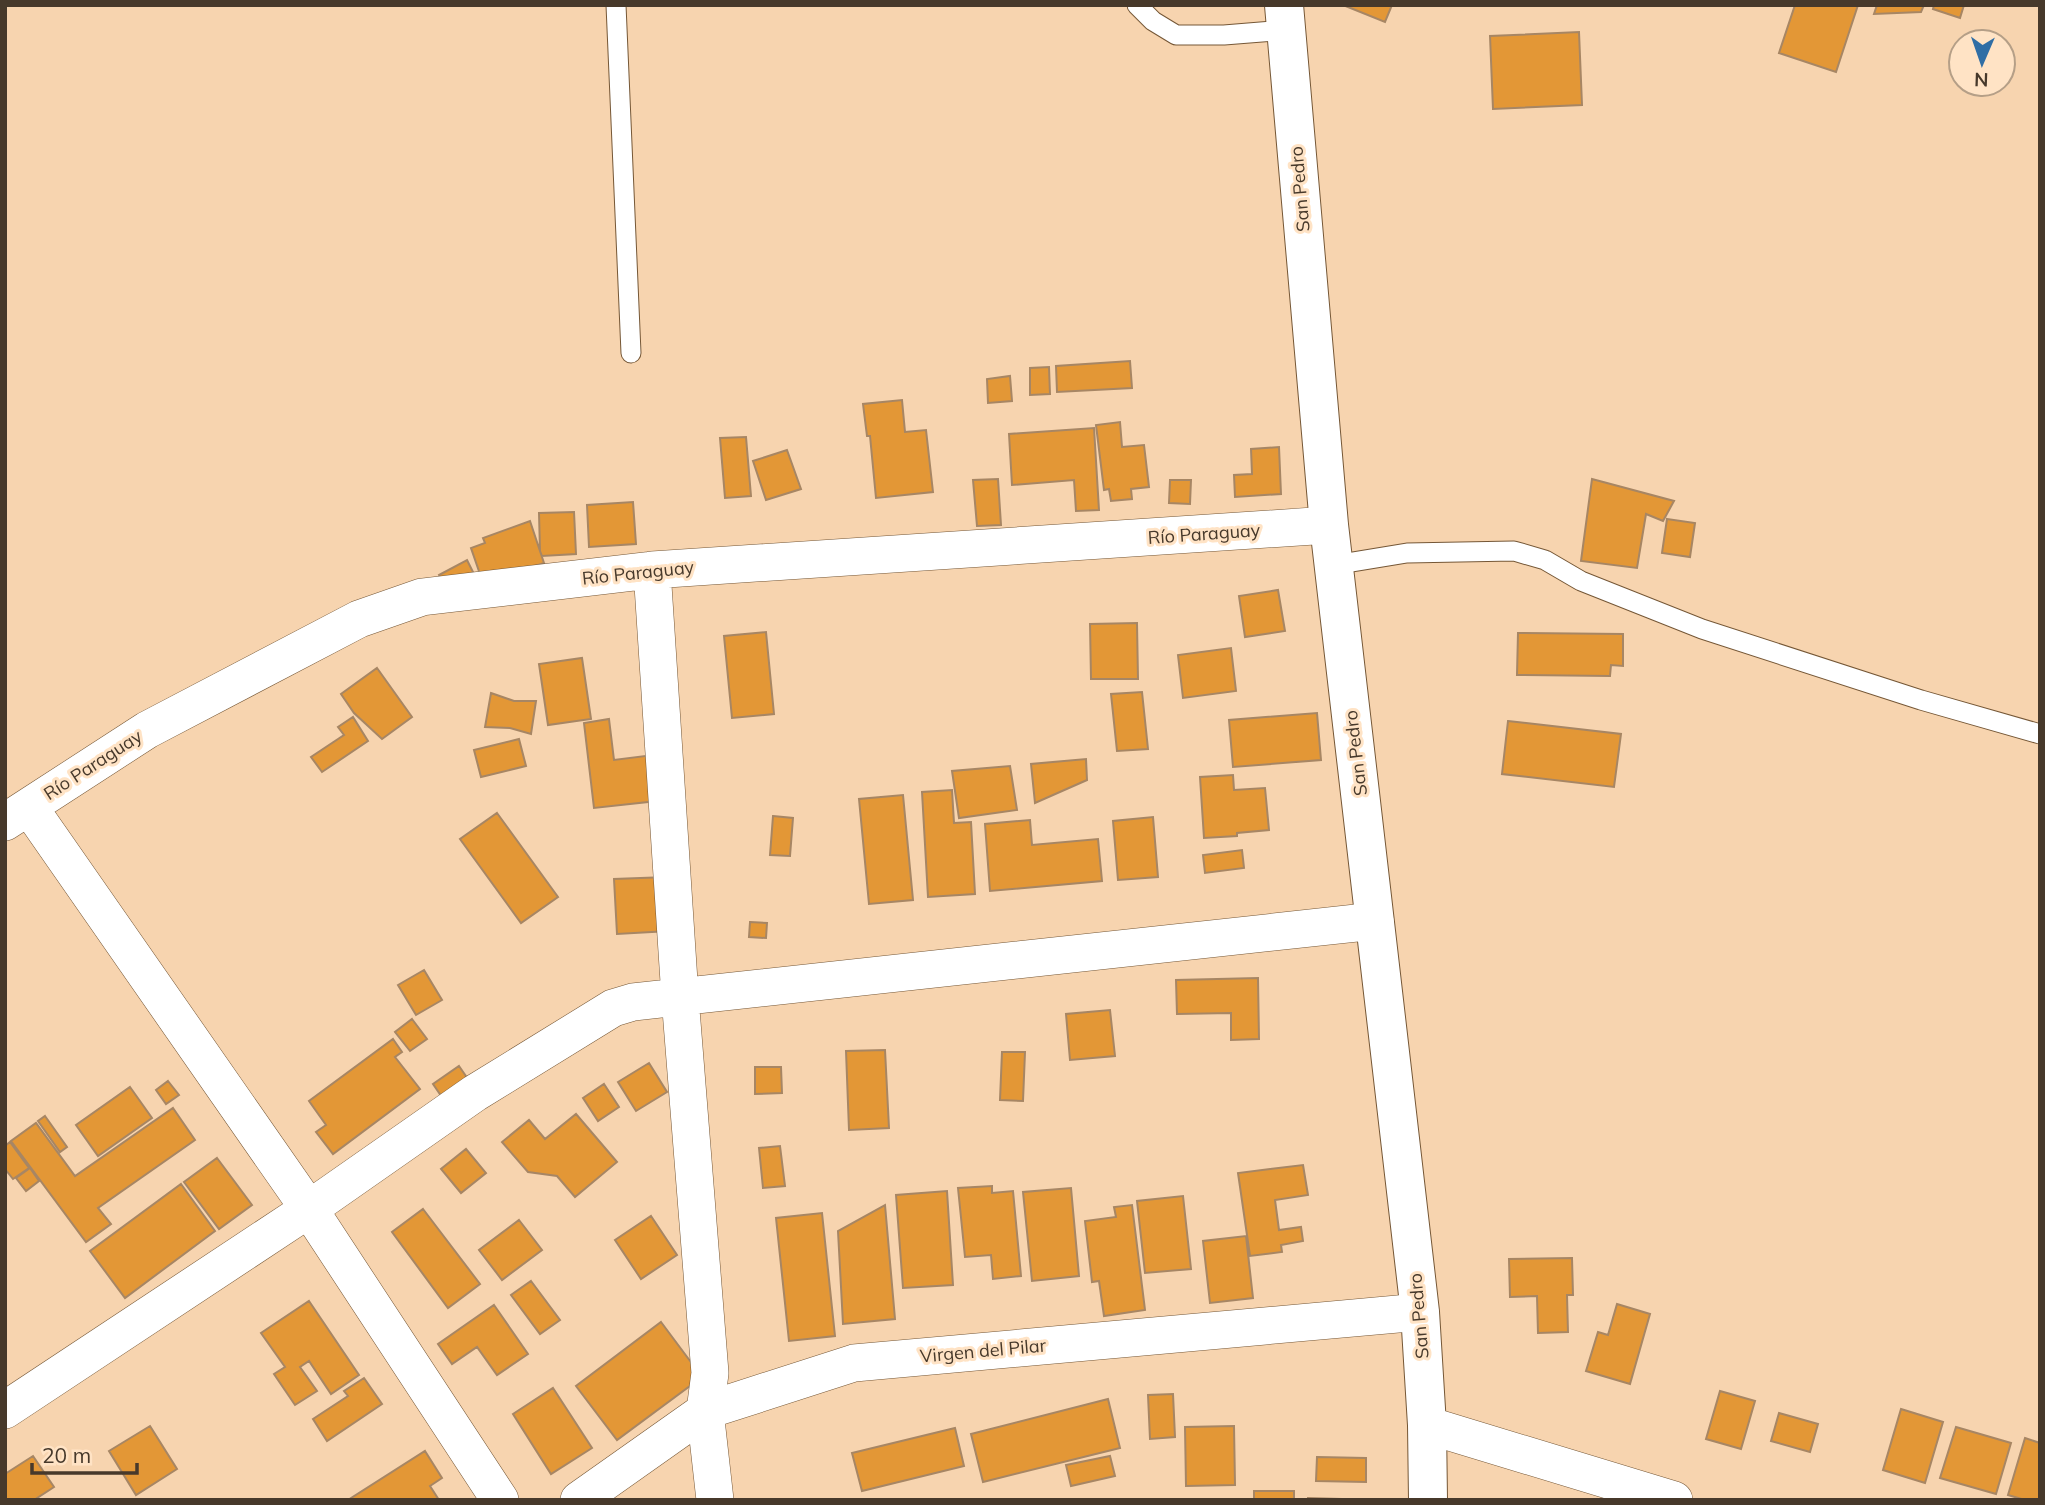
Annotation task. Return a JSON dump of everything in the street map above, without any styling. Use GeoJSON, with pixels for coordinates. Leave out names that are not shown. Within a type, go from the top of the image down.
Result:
{"type":"FeatureCollection","features":[{"type":"Feature","properties":{"kind":"main road","name":"San Pedro"},"geometry":{"type":"LineString","coordinates":[[1285,18],[1329,525],[1420,1312],[1427,1425],[1428,1500]]}},
{"type":"Feature","properties":{"kind":"street","name":"Río Paraguay"},"geometry":{"type":"LineString","coordinates":[[17,815],[147,730],[359,619],[422,597],[652,570],[1329,525]]}},
{"type":"Feature","properties":{"kind":"street"},"geometry":{"type":"LineString","coordinates":[[652,570],[680,997],[710,1373],[705,1411],[715,1500]]}},
{"type":"Feature","properties":{"kind":"street"},"geometry":{"type":"LineString","coordinates":[[17,815],[309,1209],[500,1500]]}},
{"type":"Feature","properties":{"kind":"street"},"geometry":{"type":"LineString","coordinates":[[5,1410],[309,1209],[475,1093],[613,1008],[633,1002],[1375,921]]}},
{"type":"Feature","properties":{"kind":"street","name":"Virgen del Pilar"},"geometry":{"type":"LineString","coordinates":[[579,1500],[705,1411],[855,1363],[1420,1312]]}},
{"type":"Feature","properties":{"kind":"street"},"geometry":{"type":"LineString","coordinates":[[1427,1425],[1674,1500]]}},
{"type":"Feature","properties":{"kind":"lane"},"geometry":{"type":"LineString","coordinates":[[616,5],[631,353]]}},
{"type":"Feature","properties":{"kind":"lane"},"geometry":{"type":"LineString","coordinates":[[1137,5],[1153,21],[1177,35],[1224,35],[1285,18]]}},
{"type":"Feature","properties":{"kind":"lane"},"geometry":{"type":"LineString","coordinates":[[1334,565],[1407,553],[1514,551],[1545,560],[1581,581],[1702,629],[1921,700],[2040,734]]}},
{"type":"Feature","properties":{"kind":"building"},"geometry":{"type":"Polygon","coordinates":[[[1343,5],[1392,5],[1385,22],[1343,5]]]}},
{"type":"Feature","properties":{"kind":"building"},"geometry":{"type":"Polygon","coordinates":[[[1795,5],[1858,5],[1836,72],[1779,53],[1795,5]]]}},
{"type":"Feature","properties":{"kind":"building"},"geometry":{"type":"Polygon","coordinates":[[[1877,5],[1924,5],[1921,12],[1874,14],[1877,5]]]}},
{"type":"Feature","properties":{"kind":"building"},"geometry":{"type":"Polygon","coordinates":[[[1934,5],[1964,5],[1960,18],[1933,9],[1934,5]]]}},
{"type":"Feature","properties":{"kind":"building"},"geometry":{"type":"Polygon","coordinates":[[[1579,32],[1582,105],[1493,109],[1490,36],[1579,32]]]}},
{"type":"Feature","properties":{"kind":"building"},"geometry":{"type":"Polygon","coordinates":[[[1130,361],[1132,388],[1057,392],[1056,366],[1130,361]]]}},
{"type":"Feature","properties":{"kind":"building"},"geometry":{"type":"Polygon","coordinates":[[[1049,367],[1050,394],[1030,395],[1030,368],[1049,367]]]}},
{"type":"Feature","properties":{"kind":"building"},"geometry":{"type":"Polygon","coordinates":[[[1010,376],[1012,401],[988,403],[987,379],[1010,376]]]}},
{"type":"Feature","properties":{"kind":"building"},"geometry":{"type":"Polygon","coordinates":[[[902,400],[905,432],[926,430],[933,492],[876,498],[870,436],[867,436],[863,404],[902,400]]]}},
{"type":"Feature","properties":{"kind":"building"},"geometry":{"type":"Polygon","coordinates":[[[1120,422],[1122,447],[1144,445],[1149,487],[1131,489],[1132,499],[1111,501],[1109,489],[1104,490],[1096,425],[1120,422]]]}},
{"type":"Feature","properties":{"kind":"building"},"geometry":{"type":"Polygon","coordinates":[[[1094,428],[1099,510],[1076,511],[1074,480],[1012,485],[1009,434],[1094,428]]]}},
{"type":"Feature","properties":{"kind":"building"},"geometry":{"type":"Polygon","coordinates":[[[746,437],[751,496],[725,498],[720,438],[746,437]]]}},
{"type":"Feature","properties":{"kind":"building"},"geometry":{"type":"Polygon","coordinates":[[[1279,447],[1281,494],[1235,497],[1234,475],[1252,474],[1251,449],[1279,447]]]}},
{"type":"Feature","properties":{"kind":"building"},"geometry":{"type":"Polygon","coordinates":[[[787,450],[801,489],[766,500],[753,461],[787,450]]]}},
{"type":"Feature","properties":{"kind":"building"},"geometry":{"type":"Polygon","coordinates":[[[998,479],[1001,525],[977,526],[973,480],[998,479]]]}},
{"type":"Feature","properties":{"kind":"building"},"geometry":{"type":"Polygon","coordinates":[[[1592,479],[1674,501],[1663,521],[1646,514],[1637,568],[1581,561],[1592,479]]]}},
{"type":"Feature","properties":{"kind":"building"},"geometry":{"type":"Polygon","coordinates":[[[1170,480],[1191,480],[1190,504],[1169,503],[1170,480]]]}},
{"type":"Feature","properties":{"kind":"building"},"geometry":{"type":"Polygon","coordinates":[[[633,502],[636,544],[589,547],[587,505],[633,502]]]}},
{"type":"Feature","properties":{"kind":"building"},"geometry":{"type":"Polygon","coordinates":[[[574,512],[576,554],[542,556],[539,513],[574,512]]]}},
{"type":"Feature","properties":{"kind":"building"},"geometry":{"type":"Polygon","coordinates":[[[1667,519],[1695,523],[1690,557],[1662,553],[1667,519]]]}},
{"type":"Feature","properties":{"kind":"building"},"geometry":{"type":"Polygon","coordinates":[[[530,521],[544,563],[497,579],[482,580],[471,548],[485,543],[483,538],[530,521]]]}},
{"type":"Feature","properties":{"kind":"building"},"geometry":{"type":"Polygon","coordinates":[[[467,560],[474,574],[446,589],[439,575],[467,560]]]}},
{"type":"Feature","properties":{"kind":"building"},"geometry":{"type":"Polygon","coordinates":[[[1278,590],[1285,631],[1245,637],[1239,596],[1278,590]]]}},
{"type":"Feature","properties":{"kind":"building"},"geometry":{"type":"Polygon","coordinates":[[[1137,623],[1138,679],[1091,679],[1090,624],[1137,623]]]}},
{"type":"Feature","properties":{"kind":"building"},"geometry":{"type":"Polygon","coordinates":[[[766,632],[774,714],[732,718],[724,636],[766,632]]]}},
{"type":"Feature","properties":{"kind":"building"},"geometry":{"type":"Polygon","coordinates":[[[1518,633],[1623,634],[1623,666],[1611,665],[1610,676],[1517,675],[1518,633]]]}},
{"type":"Feature","properties":{"kind":"building"},"geometry":{"type":"Polygon","coordinates":[[[1231,648],[1236,691],[1183,698],[1178,655],[1231,648]]]}},
{"type":"Feature","properties":{"kind":"building"},"geometry":{"type":"Polygon","coordinates":[[[582,658],[591,719],[548,725],[539,664],[582,658]]]}},
{"type":"Feature","properties":{"kind":"building"},"geometry":{"type":"Polygon","coordinates":[[[377,668],[412,717],[382,739],[354,713],[341,694],[377,668]]]}},
{"type":"Feature","properties":{"kind":"building"},"geometry":{"type":"Polygon","coordinates":[[[1142,692],[1148,749],[1117,751],[1111,694],[1142,692]]]}},
{"type":"Feature","properties":{"kind":"building"},"geometry":{"type":"Polygon","coordinates":[[[491,693],[514,701],[536,701],[531,734],[510,728],[485,727],[491,693]]]}},
{"type":"Feature","properties":{"kind":"building"},"geometry":{"type":"Polygon","coordinates":[[[1317,713],[1321,760],[1233,767],[1229,720],[1317,713]]]}},
{"type":"Feature","properties":{"kind":"building"},"geometry":{"type":"Polygon","coordinates":[[[353,717],[368,741],[322,772],[311,757],[344,735],[338,727],[353,717]]]}},
{"type":"Feature","properties":{"kind":"building"},"geometry":{"type":"Polygon","coordinates":[[[609,719],[614,760],[661,754],[666,800],[594,808],[584,723],[609,719]]]}},
{"type":"Feature","properties":{"kind":"building"},"geometry":{"type":"Polygon","coordinates":[[[1508,721],[1621,734],[1614,787],[1502,774],[1508,721]]]}},
{"type":"Feature","properties":{"kind":"building"},"geometry":{"type":"Polygon","coordinates":[[[519,739],[526,766],[481,777],[474,750],[519,739]]]}},
{"type":"Feature","properties":{"kind":"building"},"geometry":{"type":"Polygon","coordinates":[[[1086,759],[1087,780],[1035,803],[1031,764],[1086,759]]]}},
{"type":"Feature","properties":{"kind":"building"},"geometry":{"type":"Polygon","coordinates":[[[1010,766],[1017,810],[959,818],[952,771],[1010,766]]]}},
{"type":"Feature","properties":{"kind":"building"},"geometry":{"type":"Polygon","coordinates":[[[1233,775],[1234,790],[1265,788],[1269,830],[1204,838],[1200,777],[1233,775]]]}},
{"type":"Feature","properties":{"kind":"building"},"geometry":{"type":"Polygon","coordinates":[[[952,790],[954,823],[971,822],[975,894],[928,897],[922,792],[952,790]]]}},
{"type":"Feature","properties":{"kind":"building"},"geometry":{"type":"Polygon","coordinates":[[[903,795],[913,900],[869,904],[859,799],[903,795]]]}},
{"type":"Feature","properties":{"kind":"building"},"geometry":{"type":"Polygon","coordinates":[[[497,813],[558,897],[521,923],[460,839],[497,813]]]}},
{"type":"Feature","properties":{"kind":"building"},"geometry":{"type":"Polygon","coordinates":[[[773,816],[793,818],[790,856],[770,855],[773,816]]]}},
{"type":"Feature","properties":{"kind":"building"},"geometry":{"type":"Polygon","coordinates":[[[1153,817],[1158,877],[1118,880],[1113,821],[1153,817]]]}},
{"type":"Feature","properties":{"kind":"building"},"geometry":{"type":"Polygon","coordinates":[[[1030,820],[1032,845],[1098,839],[1102,881],[990,891],[985,824],[1030,820]]]}},
{"type":"Feature","properties":{"kind":"building"},"geometry":{"type":"Polygon","coordinates":[[[1242,850],[1244,868],[1205,873],[1203,855],[1242,850]]]}},
{"type":"Feature","properties":{"kind":"building"},"geometry":{"type":"Polygon","coordinates":[[[667,877],[669,931],[617,934],[614,879],[667,877]]]}},
{"type":"Feature","properties":{"kind":"building"},"geometry":{"type":"Polygon","coordinates":[[[750,922],[767,923],[766,938],[749,937],[750,922]]]}},
{"type":"Feature","properties":{"kind":"building"},"geometry":{"type":"Polygon","coordinates":[[[424,970],[442,1000],[416,1015],[398,985],[424,970]]]}},
{"type":"Feature","properties":{"kind":"building"},"geometry":{"type":"Polygon","coordinates":[[[1258,978],[1259,1039],[1231,1040],[1231,1013],[1177,1014],[1176,980],[1258,978]]]}},
{"type":"Feature","properties":{"kind":"building"},"geometry":{"type":"Polygon","coordinates":[[[1110,1010],[1115,1056],[1070,1060],[1066,1014],[1110,1010]]]}},
{"type":"Feature","properties":{"kind":"building"},"geometry":{"type":"Polygon","coordinates":[[[412,1019],[427,1039],[410,1051],[395,1032],[412,1019]]]}},
{"type":"Feature","properties":{"kind":"building"},"geometry":{"type":"Polygon","coordinates":[[[393,1039],[402,1052],[395,1057],[420,1089],[333,1154],[316,1132],[326,1125],[309,1101],[393,1039]]]}},
{"type":"Feature","properties":{"kind":"building"},"geometry":{"type":"Polygon","coordinates":[[[885,1050],[889,1128],[849,1130],[846,1051],[885,1050]]]}},
{"type":"Feature","properties":{"kind":"building"},"geometry":{"type":"Polygon","coordinates":[[[1002,1052],[1025,1052],[1023,1101],[1000,1100],[1002,1052]]]}},
{"type":"Feature","properties":{"kind":"building"},"geometry":{"type":"Polygon","coordinates":[[[649,1063],[667,1092],[636,1111],[618,1082],[649,1063]]]}},
{"type":"Feature","properties":{"kind":"building"},"geometry":{"type":"Polygon","coordinates":[[[459,1066],[470,1082],[444,1100],[433,1084],[459,1066]]]}},
{"type":"Feature","properties":{"kind":"building"},"geometry":{"type":"Polygon","coordinates":[[[755,1067],[781,1067],[782,1093],[755,1094],[755,1067]]]}},
{"type":"Feature","properties":{"kind":"building"},"geometry":{"type":"Polygon","coordinates":[[[168,1081],[179,1095],[166,1104],[156,1090],[168,1081]]]}},
{"type":"Feature","properties":{"kind":"building"},"geometry":{"type":"Polygon","coordinates":[[[604,1084],[619,1107],[598,1121],[583,1098],[604,1084]]]}},
{"type":"Feature","properties":{"kind":"building"},"geometry":{"type":"Polygon","coordinates":[[[130,1087],[152,1118],[98,1156],[76,1125],[130,1087]]]}},
{"type":"Feature","properties":{"kind":"building"},"geometry":{"type":"Polygon","coordinates":[[[173,1108],[195,1140],[98,1208],[111,1224],[86,1242],[11,1141],[36,1123],[75,1176],[173,1108]]]}},
{"type":"Feature","properties":{"kind":"building"},"geometry":{"type":"Polygon","coordinates":[[[576,1114],[617,1162],[575,1197],[557,1176],[528,1172],[502,1142],[529,1120],[545,1139],[576,1114]]]}},
{"type":"Feature","properties":{"kind":"building"},"geometry":{"type":"Polygon","coordinates":[[[45,1116],[67,1147],[60,1152],[38,1121],[45,1116]]]}},
{"type":"Feature","properties":{"kind":"building"},"geometry":{"type":"Polygon","coordinates":[[[10,1142],[29,1168],[13,1179],[5,1169],[5,1146],[10,1142]]]}},
{"type":"Feature","properties":{"kind":"building"},"geometry":{"type":"Polygon","coordinates":[[[780,1146],[785,1186],[763,1188],[759,1148],[780,1146]]]}},
{"type":"Feature","properties":{"kind":"building"},"geometry":{"type":"Polygon","coordinates":[[[466,1149],[486,1173],[461,1193],[441,1169],[466,1149]]]}},
{"type":"Feature","properties":{"kind":"building"},"geometry":{"type":"Polygon","coordinates":[[[217,1158],[252,1205],[219,1229],[184,1182],[217,1158]]]}},
{"type":"Feature","properties":{"kind":"building"},"geometry":{"type":"Polygon","coordinates":[[[1303,1165],[1308,1195],[1275,1200],[1279,1230],[1301,1227],[1303,1241],[1281,1245],[1282,1252],[1250,1256],[1238,1173],[1303,1165]]]}},
{"type":"Feature","properties":{"kind":"building"},"geometry":{"type":"Polygon","coordinates":[[[30,1168],[39,1181],[26,1191],[16,1178],[30,1168]]]}},
{"type":"Feature","properties":{"kind":"building"},"geometry":{"type":"Polygon","coordinates":[[[181,1184],[215,1231],[125,1298],[90,1251],[181,1184]]]}},
{"type":"Feature","properties":{"kind":"building"},"geometry":{"type":"Polygon","coordinates":[[[992,1186],[992,1193],[1013,1191],[1021,1276],[993,1279],[991,1255],[965,1257],[958,1188],[992,1186]]]}},
{"type":"Feature","properties":{"kind":"building"},"geometry":{"type":"Polygon","coordinates":[[[1071,1188],[1079,1276],[1032,1281],[1023,1192],[1071,1188]]]}},
{"type":"Feature","properties":{"kind":"building"},"geometry":{"type":"Polygon","coordinates":[[[947,1191],[953,1285],[903,1288],[896,1195],[947,1191]]]}},
{"type":"Feature","properties":{"kind":"building"},"geometry":{"type":"Polygon","coordinates":[[[1183,1196],[1191,1269],[1145,1273],[1137,1201],[1183,1196]]]}},
{"type":"Feature","properties":{"kind":"building"},"geometry":{"type":"Polygon","coordinates":[[[885,1205],[895,1319],[843,1324],[838,1231],[885,1205]]]}},
{"type":"Feature","properties":{"kind":"building"},"geometry":{"type":"Polygon","coordinates":[[[1132,1205],[1145,1310],[1104,1316],[1099,1281],[1092,1282],[1085,1221],[1116,1217],[1114,1207],[1132,1205]]]}},
{"type":"Feature","properties":{"kind":"building"},"geometry":{"type":"Polygon","coordinates":[[[423,1209],[480,1284],[448,1308],[392,1232],[423,1209]]]}},
{"type":"Feature","properties":{"kind":"building"},"geometry":{"type":"Polygon","coordinates":[[[822,1213],[835,1336],[789,1341],[776,1218],[822,1213]]]}},
{"type":"Feature","properties":{"kind":"building"},"geometry":{"type":"Polygon","coordinates":[[[651,1216],[677,1255],[641,1279],[615,1240],[651,1216]]]}},
{"type":"Feature","properties":{"kind":"building"},"geometry":{"type":"Polygon","coordinates":[[[519,1220],[542,1250],[502,1280],[479,1250],[519,1220]]]}},
{"type":"Feature","properties":{"kind":"building"},"geometry":{"type":"Polygon","coordinates":[[[1246,1236],[1253,1298],[1210,1303],[1203,1241],[1246,1236]]]}},
{"type":"Feature","properties":{"kind":"building"},"geometry":{"type":"Polygon","coordinates":[[[1572,1258],[1573,1295],[1567,1295],[1568,1332],[1538,1333],[1537,1296],[1510,1297],[1509,1259],[1572,1258]]]}},
{"type":"Feature","properties":{"kind":"building"},"geometry":{"type":"Polygon","coordinates":[[[531,1281],[560,1320],[540,1334],[511,1295],[531,1281]]]}},
{"type":"Feature","properties":{"kind":"building"},"geometry":{"type":"Polygon","coordinates":[[[309,1301],[359,1375],[331,1394],[309,1361],[300,1367],[317,1391],[295,1405],[274,1374],[285,1367],[261,1333],[309,1301]]]}},
{"type":"Feature","properties":{"kind":"building"},"geometry":{"type":"Polygon","coordinates":[[[1617,1304],[1650,1314],[1630,1384],[1586,1371],[1598,1332],[1608,1335],[1617,1304]]]}},
{"type":"Feature","properties":{"kind":"building"},"geometry":{"type":"Polygon","coordinates":[[[494,1305],[528,1354],[497,1375],[477,1347],[452,1364],[438,1344],[494,1305]]]}},
{"type":"Feature","properties":{"kind":"building"},"geometry":{"type":"Polygon","coordinates":[[[661,1322],[702,1377],[617,1440],[576,1386],[661,1322]]]}},
{"type":"Feature","properties":{"kind":"building"},"geometry":{"type":"Polygon","coordinates":[[[364,1378],[382,1404],[327,1441],[313,1419],[348,1396],[344,1391],[364,1378]]]}},
{"type":"Feature","properties":{"kind":"building"},"geometry":{"type":"Polygon","coordinates":[[[553,1388],[592,1448],[551,1474],[513,1414],[553,1388]]]}},
{"type":"Feature","properties":{"kind":"building"},"geometry":{"type":"Polygon","coordinates":[[[1720,1391],[1755,1401],[1741,1449],[1706,1439],[1720,1391]]]}},
{"type":"Feature","properties":{"kind":"building"},"geometry":{"type":"Polygon","coordinates":[[[1173,1394],[1175,1437],[1150,1439],[1148,1395],[1173,1394]]]}},
{"type":"Feature","properties":{"kind":"building"},"geometry":{"type":"Polygon","coordinates":[[[1108,1399],[1120,1448],[983,1482],[971,1434],[1108,1399]]]}},
{"type":"Feature","properties":{"kind":"building"},"geometry":{"type":"Polygon","coordinates":[[[1901,1409],[1943,1422],[1925,1483],[1883,1470],[1901,1409]]]}},
{"type":"Feature","properties":{"kind":"building"},"geometry":{"type":"Polygon","coordinates":[[[1779,1413],[1818,1424],[1810,1452],[1771,1441],[1779,1413]]]}},
{"type":"Feature","properties":{"kind":"building"},"geometry":{"type":"Polygon","coordinates":[[[150,1426],[177,1469],[136,1495],[109,1451],[150,1426]]]}},
{"type":"Feature","properties":{"kind":"building"},"geometry":{"type":"Polygon","coordinates":[[[1234,1426],[1235,1485],[1186,1486],[1185,1427],[1234,1426]]]}},
{"type":"Feature","properties":{"kind":"building"},"geometry":{"type":"Polygon","coordinates":[[[1956,1427],[2011,1443],[1996,1494],[1940,1478],[1956,1427]]]}},
{"type":"Feature","properties":{"kind":"building"},"geometry":{"type":"Polygon","coordinates":[[[955,1428],[964,1466],[862,1491],[852,1453],[955,1428]]]}},
{"type":"Feature","properties":{"kind":"building"},"geometry":{"type":"Polygon","coordinates":[[[2025,1438],[2040,1443],[2040,1500],[2025,1500],[2008,1495],[2025,1438]]]}},
{"type":"Feature","properties":{"kind":"building"},"geometry":{"type":"Polygon","coordinates":[[[425,1451],[442,1478],[430,1486],[439,1500],[348,1500],[425,1451]]]}},
{"type":"Feature","properties":{"kind":"building"},"geometry":{"type":"Polygon","coordinates":[[[33,1456],[54,1487],[34,1500],[5,1500],[5,1474],[33,1456]]]}},
{"type":"Feature","properties":{"kind":"building"},"geometry":{"type":"Polygon","coordinates":[[[1110,1456],[1115,1476],[1071,1486],[1066,1465],[1110,1456]]]}},
{"type":"Feature","properties":{"kind":"building"},"geometry":{"type":"Polygon","coordinates":[[[1317,1457],[1366,1458],[1366,1482],[1316,1481],[1317,1457]]]}},
{"type":"Feature","properties":{"kind":"building"},"geometry":{"type":"Polygon","coordinates":[[[1254,1491],[1294,1491],[1294,1500],[1254,1500],[1254,1491]]]}},
{"type":"Feature","properties":{"kind":"building"},"geometry":{"type":"Polygon","coordinates":[[[1308,1498],[1376,1500],[1308,1500],[1308,1498]]]}}]}
